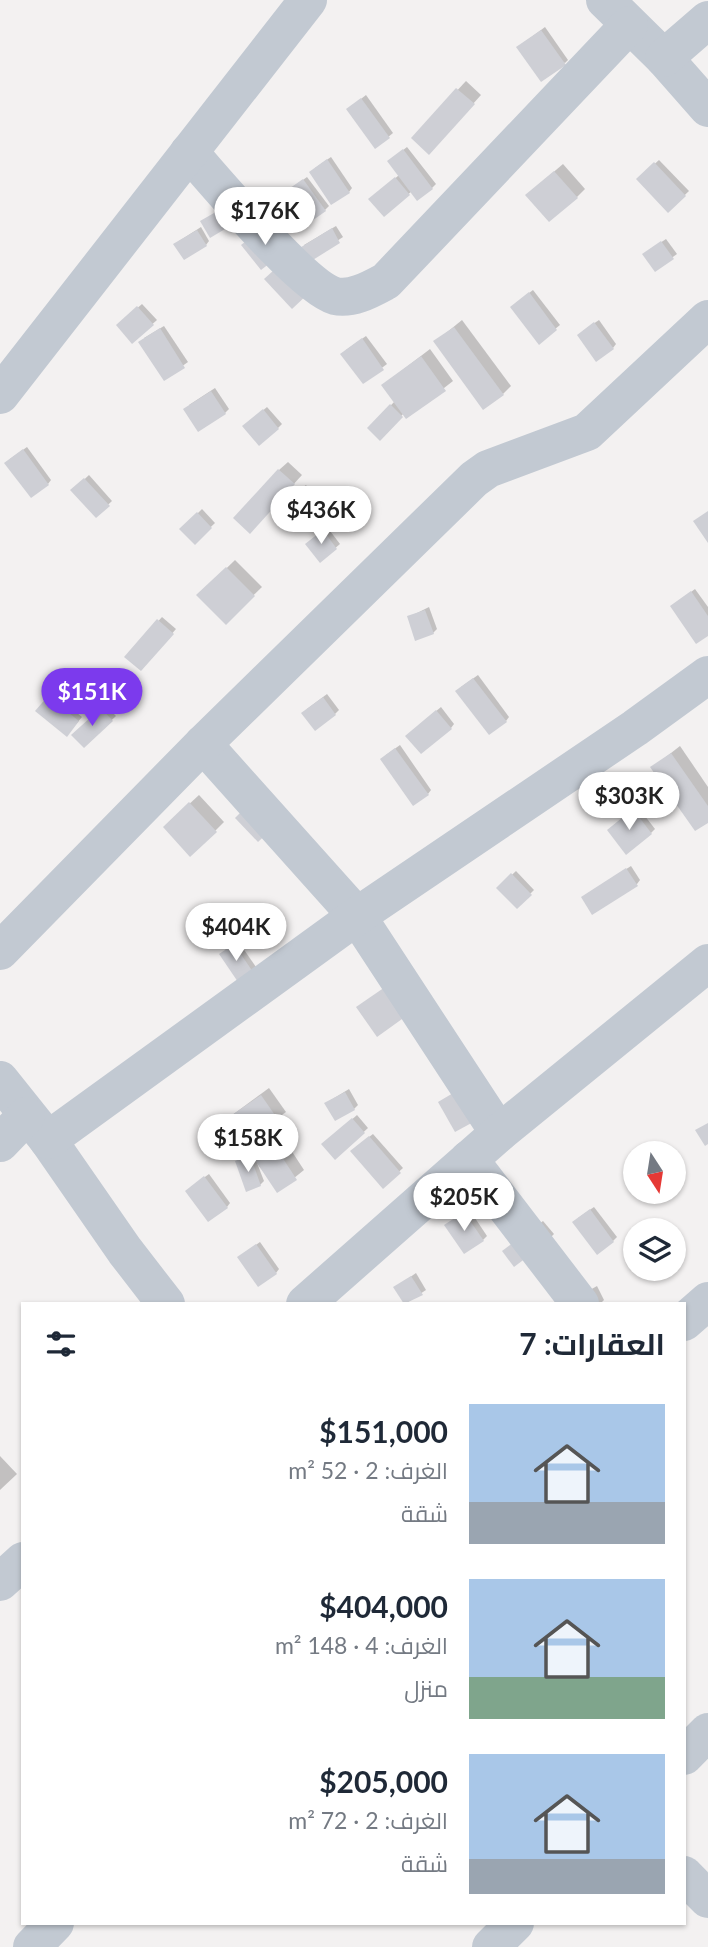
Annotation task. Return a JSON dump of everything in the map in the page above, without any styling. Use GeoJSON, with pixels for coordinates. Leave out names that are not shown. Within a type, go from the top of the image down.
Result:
{"type":"FeatureCollection","features":[{"type":"Feature","properties":{"kind":"street"},"geometry":{"type":"LineString","coordinates":[[0,395],[307,0]]}},
{"type":"Feature","properties":{"kind":"street"},"geometry":{"type":"LineString","coordinates":[[189,152],[310,282],[336,296],[363,293],[386,281],[617,12],[664,58],[708,108]]}},
{"type":"Feature","properties":{"kind":"street"},"geometry":{"type":"LineString","coordinates":[[664,58],[708,20]]}},
{"type":"Feature","properties":{"kind":"street"},"geometry":{"type":"LineString","coordinates":[[0,951],[203,744],[474,479],[497,466],[587,432],[708,319]]}},
{"type":"Feature","properties":{"kind":"street"},"geometry":{"type":"LineString","coordinates":[[0,1143],[37,1128],[358,916],[635,729],[708,676]]}},
{"type":"Feature","properties":{"kind":"street"},"geometry":{"type":"LineString","coordinates":[[203,744],[358,916],[499,1133]]}},
{"type":"Feature","properties":{"kind":"street"},"geometry":{"type":"LineString","coordinates":[[308,1302],[499,1133],[708,963]]}},
{"type":"Feature","properties":{"kind":"street"},"geometry":{"type":"LineString","coordinates":[[0,1080],[164,1302]]}},
{"type":"Feature","properties":{"kind":"street"},"geometry":{"type":"LineString","coordinates":[[470,1159],[578,1302]]}},
{"type":"Feature","properties":{"kind":"street"},"geometry":{"type":"LineString","coordinates":[[686,1320],[708,1301]]}},
{"type":"Feature","properties":{"kind":"street"},"geometry":{"type":"LineString","coordinates":[[0,1582],[21,1563]]}},
{"type":"Feature","properties":{"kind":"street"},"geometry":{"type":"LineString","coordinates":[[686,1754],[708,1732]]}},
{"type":"Feature","properties":{"kind":"street"},"geometry":{"type":"LineString","coordinates":[[686,1877],[708,1899]]}},
{"type":"Feature","properties":{"kind":"street"},"geometry":{"type":"LineString","coordinates":[[32,1947],[53,1925]]}},
{"type":"Feature","properties":{"kind":"street"},"geometry":{"type":"LineString","coordinates":[[491,1947],[513,1925]]}},
{"type":"Feature","properties":{"kind":"building"},"geometry":{"type":"Polygon","coordinates":[[[541,30],[566,65],[541,82],[516,47],[541,30]]]}},
{"type":"Feature","properties":{"kind":"building"},"geometry":{"type":"Polygon","coordinates":[[[456,88],[475,104],[429,155],[411,138],[456,88]]]}},
{"type":"Feature","properties":{"kind":"building"},"geometry":{"type":"Polygon","coordinates":[[[361,98],[390,138],[375,149],[346,109],[361,98]]]}},
{"type":"Feature","properties":{"kind":"building"},"geometry":{"type":"Polygon","coordinates":[[[403,149],[433,189],[417,201],[387,161],[403,149]]]}},
{"type":"Feature","properties":{"kind":"building"},"geometry":{"type":"Polygon","coordinates":[[[327,159],[350,193],[331,205],[309,172],[327,159]]]}},
{"type":"Feature","properties":{"kind":"building"},"geometry":{"type":"Polygon","coordinates":[[[654,162],[686,196],[668,213],[636,179],[654,162]]]}},
{"type":"Feature","properties":{"kind":"building"},"geometry":{"type":"Polygon","coordinates":[[[554,171],[578,198],[549,222],[525,195],[554,171]]]}},
{"type":"Feature","properties":{"kind":"building"},"geometry":{"type":"Polygon","coordinates":[[[395,177],[410,195],[384,217],[368,199],[395,177]]]}},
{"type":"Feature","properties":{"kind":"building"},"geometry":{"type":"Polygon","coordinates":[[[303,179],[326,211],[306,225],[283,193],[303,179]]]}},
{"type":"Feature","properties":{"kind":"building"},"geometry":{"type":"Polygon","coordinates":[[[221,209],[230,226],[210,238],[200,221],[221,209]]]}},
{"type":"Feature","properties":{"kind":"building"},"geometry":{"type":"Polygon","coordinates":[[[268,224],[288,249],[261,270],[241,245],[268,224]]]}},
{"type":"Feature","properties":{"kind":"building"},"geometry":{"type":"Polygon","coordinates":[[[332,228],[340,243],[308,263],[298,249],[332,228]]]}},
{"type":"Feature","properties":{"kind":"building"},"geometry":{"type":"Polygon","coordinates":[[[197,230],[207,246],[184,260],[173,244],[197,230]]]}},
{"type":"Feature","properties":{"kind":"building"},"geometry":{"type":"Polygon","coordinates":[[[661,241],[674,259],[655,272],[642,254],[661,241]]]}},
{"type":"Feature","properties":{"kind":"building"},"geometry":{"type":"Polygon","coordinates":[[[283,262],[310,292],[292,309],[264,279],[283,262]]]}},
{"type":"Feature","properties":{"kind":"building"},"geometry":{"type":"Polygon","coordinates":[[[529,292],[557,330],[539,345],[510,307],[529,292]]]}},
{"type":"Feature","properties":{"kind":"building"},"geometry":{"type":"Polygon","coordinates":[[[137,306],[154,325],[132,344],[116,325],[137,306]]]}},
{"type":"Feature","properties":{"kind":"building"},"geometry":{"type":"Polygon","coordinates":[[[594,322],[614,349],[596,362],[577,335],[594,322]]]}},
{"type":"Feature","properties":{"kind":"building"},"geometry":{"type":"Polygon","coordinates":[[[454,327],[504,395],[483,410],[433,341],[454,327]]]}},
{"type":"Feature","properties":{"kind":"building"},"geometry":{"type":"Polygon","coordinates":[[[160,328],[185,368],[164,381],[138,342],[160,328]]]}},
{"type":"Feature","properties":{"kind":"building"},"geometry":{"type":"Polygon","coordinates":[[[362,338],[384,370],[363,384],[340,354],[362,338]]]}},
{"type":"Feature","properties":{"kind":"building"},"geometry":{"type":"Polygon","coordinates":[[[421,356],[446,391],[406,419],[381,385],[421,356]]]}},
{"type":"Feature","properties":{"kind":"building"},"geometry":{"type":"Polygon","coordinates":[[[211,391],[226,414],[198,432],[183,409],[211,391]]]}},
{"type":"Feature","properties":{"kind":"building"},"geometry":{"type":"Polygon","coordinates":[[[390,404],[403,417],[380,441],[367,428],[390,404]]]}},
{"type":"Feature","properties":{"kind":"building"},"geometry":{"type":"Polygon","coordinates":[[[263,409],[279,429],[259,446],[242,426],[263,409]]]}},
{"type":"Feature","properties":{"kind":"building"},"geometry":{"type":"Polygon","coordinates":[[[23,449],[49,485],[31,498],[4,463],[23,449]]]}},
{"type":"Feature","properties":{"kind":"building"},"geometry":{"type":"Polygon","coordinates":[[[278,469],[295,484],[250,534],[233,518],[278,469]]]}},
{"type":"Feature","properties":{"kind":"building"},"geometry":{"type":"Polygon","coordinates":[[[84,478],[110,506],[96,518],[70,490],[84,478]]]}},
{"type":"Feature","properties":{"kind":"building"},"geometry":{"type":"Polygon","coordinates":[[[301,488],[316,508],[295,522],[281,503],[301,488]]]}},
{"type":"Feature","properties":{"kind":"building"},"geometry":{"type":"Polygon","coordinates":[[[708,511],[708,543],[693,521],[708,511]]]}},
{"type":"Feature","properties":{"kind":"building"},"geometry":{"type":"Polygon","coordinates":[[[197,512],[212,528],[195,545],[179,529],[197,512]]]}},
{"type":"Feature","properties":{"kind":"building"},"geometry":{"type":"Polygon","coordinates":[[[323,530],[337,549],[320,563],[305,544],[323,530]]]}},
{"type":"Feature","properties":{"kind":"building"},"geometry":{"type":"Polygon","coordinates":[[[226,567],[255,596],[226,625],[196,595],[226,567]]]}},
{"type":"Feature","properties":{"kind":"building"},"geometry":{"type":"Polygon","coordinates":[[[691,591],[708,616],[708,636],[696,644],[670,606],[691,591]]]}},
{"type":"Feature","properties":{"kind":"building"},"geometry":{"type":"Polygon","coordinates":[[[425,610],[434,634],[415,641],[407,616],[425,610]]]}},
{"type":"Feature","properties":{"kind":"building"},"geometry":{"type":"Polygon","coordinates":[[[157,619],[174,634],[141,671],[124,657],[157,619]]]}},
{"type":"Feature","properties":{"kind":"building"},"geometry":{"type":"Polygon","coordinates":[[[473,678],[507,722],[489,735],[455,691],[473,678]]]}},
{"type":"Feature","properties":{"kind":"building"},"geometry":{"type":"Polygon","coordinates":[[[48,696],[79,721],[67,737],[35,711],[48,696]]]}},
{"type":"Feature","properties":{"kind":"building"},"geometry":{"type":"Polygon","coordinates":[[[323,697],[336,715],[315,731],[301,713],[323,697]]]}},
{"type":"Feature","properties":{"kind":"building"},"geometry":{"type":"Polygon","coordinates":[[[101,708],[113,721],[84,748],[71,735],[101,708]]]}},
{"type":"Feature","properties":{"kind":"building"},"geometry":{"type":"Polygon","coordinates":[[[436,710],[452,729],[421,754],[405,736],[436,710]]]}},
{"type":"Feature","properties":{"kind":"building"},"geometry":{"type":"Polygon","coordinates":[[[395,748],[429,795],[413,806],[380,759],[395,748]]]}},
{"type":"Feature","properties":{"kind":"building"},"geometry":{"type":"Polygon","coordinates":[[[671,753],[708,806],[708,823],[695,831],[650,767],[671,753]]]}},
{"type":"Feature","properties":{"kind":"building"},"geometry":{"type":"Polygon","coordinates":[[[253,800],[277,824],[258,842],[235,818],[253,800]]]}},
{"type":"Feature","properties":{"kind":"building"},"geometry":{"type":"Polygon","coordinates":[[[189,802],[217,832],[190,857],[163,827],[189,802]]]}},
{"type":"Feature","properties":{"kind":"building"},"geometry":{"type":"Polygon","coordinates":[[[633,809],[652,834],[626,855],[607,830],[633,809]]]}},
{"type":"Feature","properties":{"kind":"building"},"geometry":{"type":"Polygon","coordinates":[[[626,868],[638,886],[592,915],[581,897],[626,868]]]}},
{"type":"Feature","properties":{"kind":"building"},"geometry":{"type":"Polygon","coordinates":[[[511,873],[532,895],[517,909],[496,888],[511,873]]]}},
{"type":"Feature","properties":{"kind":"building"},"geometry":{"type":"Polygon","coordinates":[[[234,944],[253,972],[238,982],[219,954],[234,944]]]}},
{"type":"Feature","properties":{"kind":"building"},"geometry":{"type":"Polygon","coordinates":[[[388,985],[409,1014],[377,1037],[356,1007],[388,985]]]}},
{"type":"Feature","properties":{"kind":"building"},"geometry":{"type":"Polygon","coordinates":[[[460,1089],[477,1120],[455,1132],[438,1102],[460,1089]]]}},
{"type":"Feature","properties":{"kind":"building"},"geometry":{"type":"Polygon","coordinates":[[[345,1092],[355,1110],[335,1121],[324,1103],[345,1092]]]}},
{"type":"Feature","properties":{"kind":"building"},"geometry":{"type":"Polygon","coordinates":[[[261,1095],[279,1121],[228,1156],[210,1130],[261,1095]]]}},
{"type":"Feature","properties":{"kind":"building"},"geometry":{"type":"Polygon","coordinates":[[[352,1118],[365,1133],[335,1160],[321,1144],[352,1118]]]}},
{"type":"Feature","properties":{"kind":"building"},"geometry":{"type":"Polygon","coordinates":[[[708,1123],[708,1144],[705,1146],[695,1130],[708,1123]]]}},
{"type":"Feature","properties":{"kind":"building"},"geometry":{"type":"Polygon","coordinates":[[[267,1134],[297,1180],[277,1193],[247,1148],[267,1134]]]}},
{"type":"Feature","properties":{"kind":"building"},"geometry":{"type":"Polygon","coordinates":[[[369,1136],[401,1173],[383,1189],[350,1151],[369,1136]]]}},
{"type":"Feature","properties":{"kind":"building"},"geometry":{"type":"Polygon","coordinates":[[[250,1155],[261,1186],[246,1192],[235,1161],[250,1155]]]}},
{"type":"Feature","properties":{"kind":"building"},"geometry":{"type":"Polygon","coordinates":[[[204,1176],[228,1208],[208,1222],[185,1191],[204,1176]]]}},
{"type":"Feature","properties":{"kind":"building"},"geometry":{"type":"Polygon","coordinates":[[[590,1209],[614,1242],[597,1255],[572,1222],[590,1209]]]}},
{"type":"Feature","properties":{"kind":"building"},"geometry":{"type":"Polygon","coordinates":[[[464,1212],[484,1241],[464,1254],[444,1225],[464,1212]]]}},
{"type":"Feature","properties":{"kind":"building"},"geometry":{"type":"Polygon","coordinates":[[[539,1223],[551,1239],[514,1267],[502,1251],[539,1223]]]}},
{"type":"Feature","properties":{"kind":"building"},"geometry":{"type":"Polygon","coordinates":[[[256,1244],[277,1274],[258,1287],[237,1257],[256,1244]]]}},
{"type":"Feature","properties":{"kind":"building"},"geometry":{"type":"Polygon","coordinates":[[[411,1276],[423,1295],[403,1302],[393,1287],[411,1276]]]}}]}
